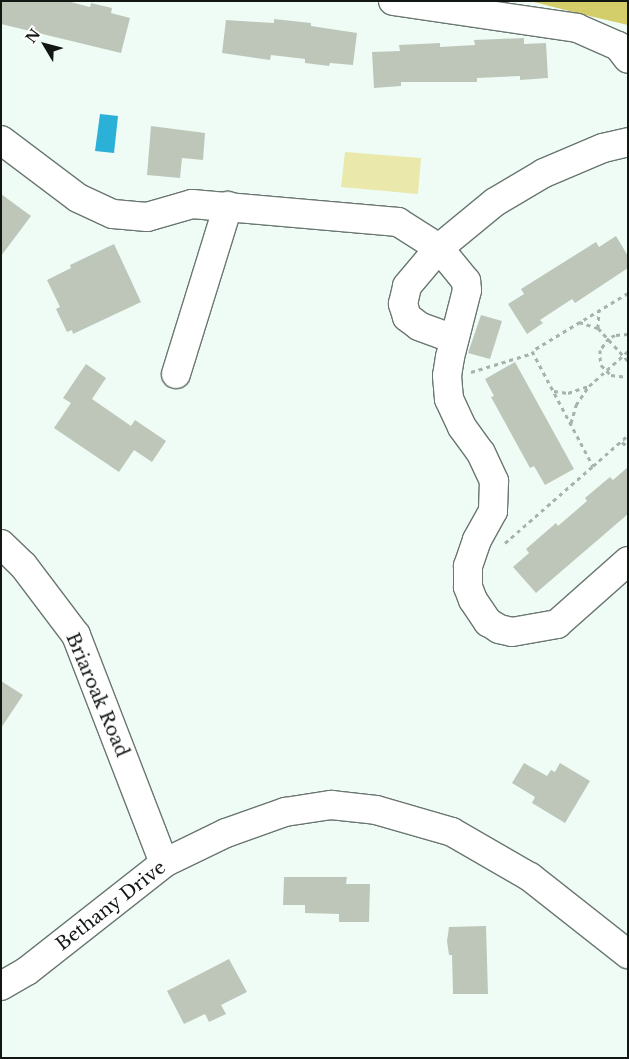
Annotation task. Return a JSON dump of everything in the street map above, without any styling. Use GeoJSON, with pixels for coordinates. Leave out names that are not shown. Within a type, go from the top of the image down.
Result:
{"type":"FeatureCollection","features":[{"type":"Feature","properties":{"kind":"street"},"geometry":{"type":"LineString","coordinates":[[393,1],[577,28],[618,46],[628,60]]}},
{"type":"Feature","properties":{"kind":"street"},"geometry":{"type":"LineString","coordinates":[[1,140],[78,198],[114,214],[147,217],[192,204],[398,222],[439,248],[466,281],[467,290],[454,339],[447,379],[450,399],[462,427],[481,453],[494,481],[493,511],[477,540],[468,566],[468,587],[473,600],[488,622],[499,629],[512,632],[557,624],[628,561]]}},
{"type":"Feature","properties":{"kind":"street"},"geometry":{"type":"LineString","coordinates":[[454,339],[419,326],[407,317],[404,304],[407,286],[439,248],[495,202],[544,173],[603,148],[628,142]]}},
{"type":"Feature","properties":{"kind":"street"},"geometry":{"type":"LineString","coordinates":[[176,374],[228,206]]}},
{"type":"Feature","properties":{"kind":"street","name":"Briaroak Road"},"geometry":{"type":"LineString","coordinates":[[1,544],[23,565],[76,635],[164,863]]}},
{"type":"Feature","properties":{"kind":"street","name":"Bethany Drive"},"geometry":{"type":"LineString","coordinates":[[1,986],[27,971],[164,863],[226,833],[285,812],[331,805],[376,810],[452,832],[530,877],[628,954]]}},
{"type":"Feature","properties":{"kind":"path"},"geometry":{"type":"LineString","coordinates":[[447,379],[533,353],[532,351],[628,293]]}},
{"type":"Feature","properties":{"kind":"path"},"geometry":{"type":"LineString","coordinates":[[598,328],[599,310]]}},
{"type":"Feature","properties":{"kind":"path"},"geometry":{"type":"LineString","coordinates":[[579,322],[598,328],[628,361]]}},
{"type":"Feature","properties":{"kind":"path"},"geometry":{"type":"LineString","coordinates":[[628,334],[615,334],[608,339],[600,350],[600,357],[606,371],[618,378],[628,377]]}},
{"type":"Feature","properties":{"kind":"path"},"geometry":{"type":"LineString","coordinates":[[571,424],[576,405],[588,386],[628,351]]}},
{"type":"Feature","properties":{"kind":"path"},"geometry":{"type":"LineString","coordinates":[[533,353],[593,466]]}},
{"type":"Feature","properties":{"kind":"path"},"geometry":{"type":"LineString","coordinates":[[553,391],[568,393],[588,386]]}},
{"type":"Feature","properties":{"kind":"path"},"geometry":{"type":"LineString","coordinates":[[501,548],[510,537],[628,435]]}},
{"type":"Feature","properties":{"kind":"path"},"geometry":{"type":"LineString","coordinates":[[622,442],[628,447]]}},
{"type":"Feature","properties":{"kind":"shaded area"},"geometry":{"type":"Polygon","coordinates":[[[530,1],[628,1],[628,25],[581,14],[530,1]]]}},
{"type":"Feature","properties":{"kind":"shaded area"},"geometry":{"type":"Polygon","coordinates":[[[345,152],[421,158],[418,194],[341,187],[345,152]]]}},
{"type":"Feature","properties":{"kind":"water"},"geometry":{"type":"Polygon","coordinates":[[[100,114],[118,116],[114,153],[95,151],[100,114]]]}},
{"type":"Feature","properties":{"kind":"building"},"geometry":{"type":"Polygon","coordinates":[[[1,1],[67,1],[90,7],[91,3],[112,8],[111,13],[130,18],[121,53],[1,24],[1,1]]]}},
{"type":"Feature","properties":{"kind":"building"},"geometry":{"type":"Polygon","coordinates":[[[274,19],[311,23],[311,26],[357,33],[353,65],[330,63],[329,66],[305,63],[305,59],[271,55],[270,60],[222,53],[226,20],[274,23],[274,19]]]}},
{"type":"Feature","properties":{"kind":"building"},"geometry":{"type":"Polygon","coordinates":[[[524,38],[524,44],[546,43],[548,78],[520,80],[520,76],[477,78],[477,82],[401,82],[401,86],[374,88],[372,52],[400,51],[399,45],[440,43],[440,47],[475,45],[474,40],[524,38]]]}},
{"type":"Feature","properties":{"kind":"building"},"geometry":{"type":"Polygon","coordinates":[[[151,126],[205,133],[203,160],[182,158],[180,178],[147,175],[151,126]]]}},
{"type":"Feature","properties":{"kind":"building"},"geometry":{"type":"Polygon","coordinates":[[[1,194],[31,216],[1,256],[1,194]]]}},
{"type":"Feature","properties":{"kind":"building"},"geometry":{"type":"Polygon","coordinates":[[[616,236],[628,256],[628,268],[575,303],[572,299],[540,320],[543,323],[527,334],[508,304],[524,294],[521,289],[596,242],[599,247],[616,236]]]}},
{"type":"Feature","properties":{"kind":"building"},"geometry":{"type":"Polygon","coordinates":[[[114,244],[141,302],[73,334],[72,330],[67,332],[56,309],[60,307],[47,280],[71,268],[70,265],[114,244]]]}},
{"type":"Feature","properties":{"kind":"building"},"geometry":{"type":"Polygon","coordinates":[[[481,315],[502,321],[490,359],[468,353],[481,315]]]}},
{"type":"Feature","properties":{"kind":"building"},"geometry":{"type":"Polygon","coordinates":[[[515,362],[574,469],[545,485],[534,466],[530,468],[491,397],[494,396],[485,379],[515,362]]]}},
{"type":"Feature","properties":{"kind":"building"},"geometry":{"type":"Polygon","coordinates":[[[86,364],[106,378],[92,399],[131,426],[135,420],[166,441],[152,462],[134,450],[119,472],[54,428],[71,403],[63,398],[86,364]]]}},
{"type":"Feature","properties":{"kind":"building"},"geometry":{"type":"Polygon","coordinates":[[[628,467],[628,514],[536,593],[513,567],[529,553],[526,549],[556,523],[558,526],[587,501],[585,498],[610,477],[613,480],[628,467]]]}},
{"type":"Feature","properties":{"kind":"building"},"geometry":{"type":"Polygon","coordinates":[[[1,681],[23,695],[1,728],[1,681]]]}},
{"type":"Feature","properties":{"kind":"building"},"geometry":{"type":"Polygon","coordinates":[[[524,763],[547,776],[551,770],[555,772],[560,763],[590,781],[565,823],[532,803],[535,797],[512,783],[524,763]]]}},
{"type":"Feature","properties":{"kind":"building"},"geometry":{"type":"Polygon","coordinates":[[[284,877],[347,877],[346,884],[370,884],[369,922],[339,922],[339,914],[305,913],[305,905],[283,905],[284,877]]]}},
{"type":"Feature","properties":{"kind":"building"},"geometry":{"type":"Polygon","coordinates":[[[486,926],[488,994],[453,994],[452,955],[449,955],[447,941],[449,927],[486,926]]]}},
{"type":"Feature","properties":{"kind":"building"},"geometry":{"type":"Polygon","coordinates":[[[229,959],[247,992],[221,1005],[226,1014],[209,1022],[205,1014],[184,1024],[167,991],[229,959]]]}}]}
